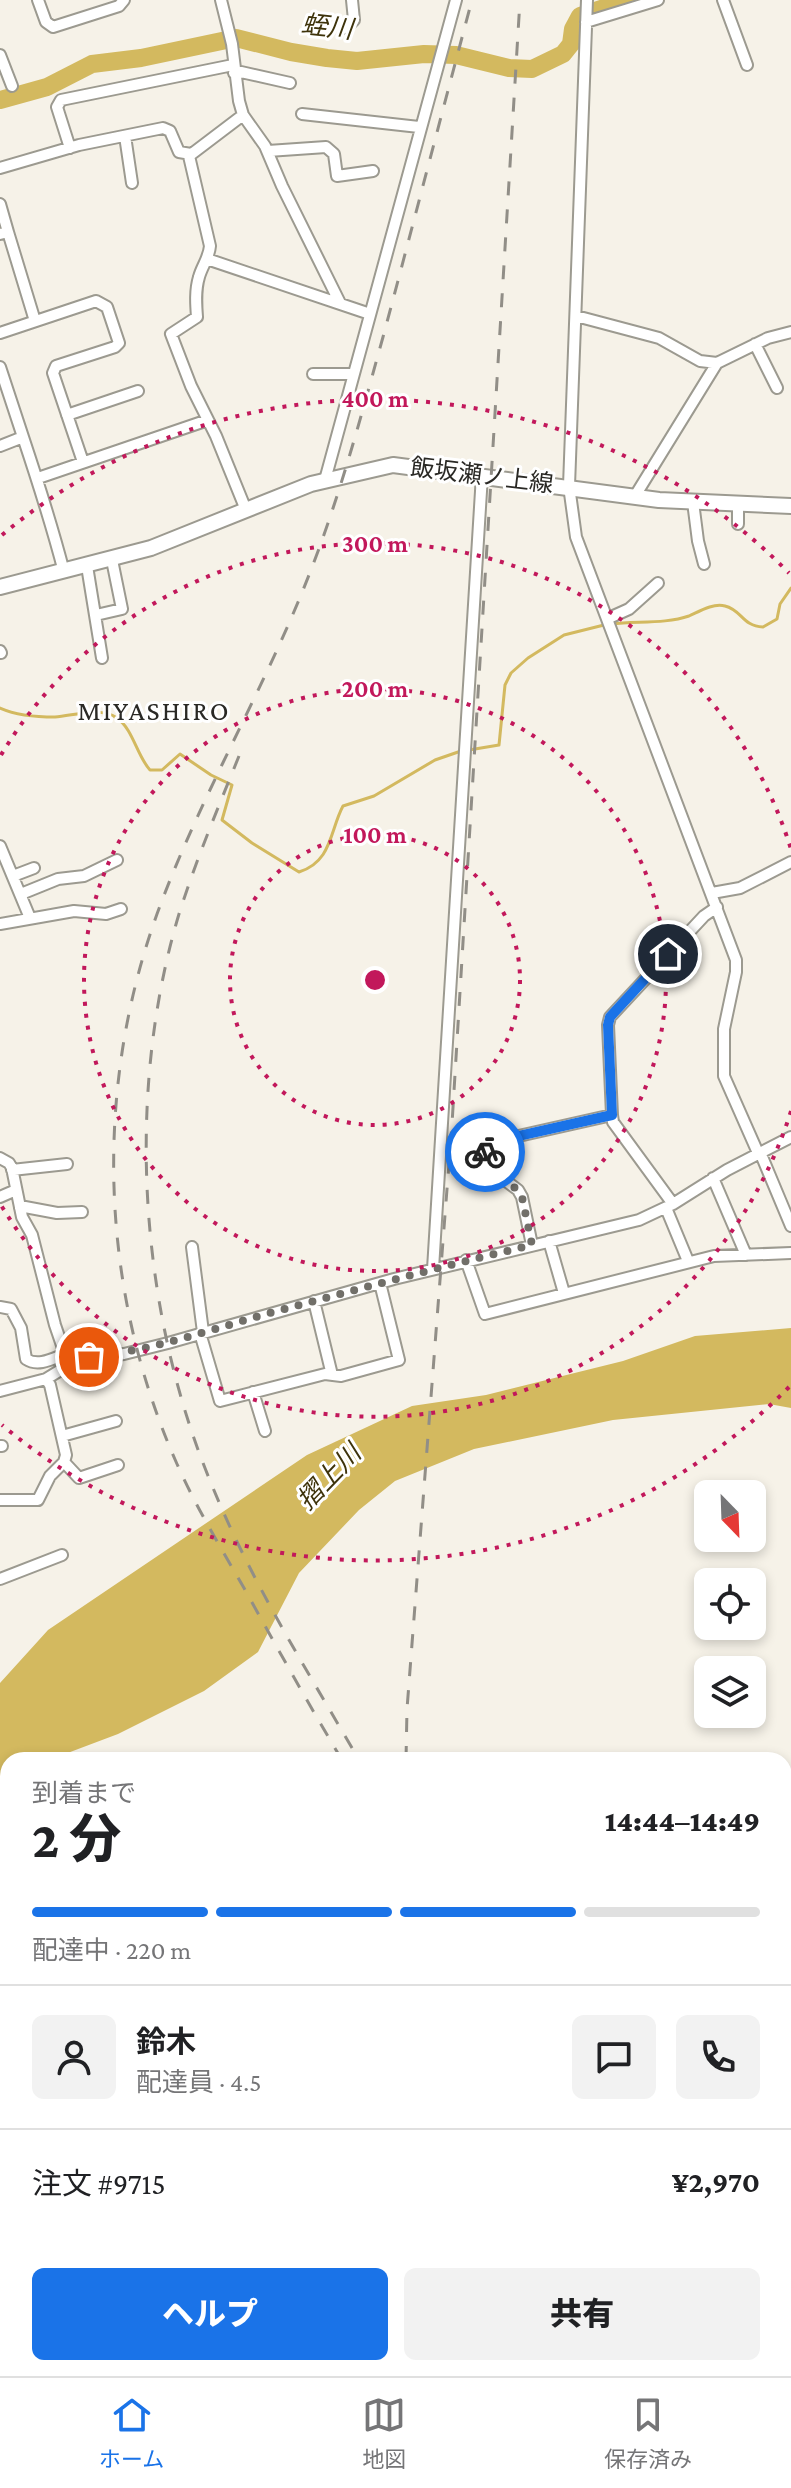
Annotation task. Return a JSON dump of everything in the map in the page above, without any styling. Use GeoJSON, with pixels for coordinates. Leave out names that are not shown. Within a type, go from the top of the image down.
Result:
{"type":"FeatureCollection","features":[{"type":"Feature","properties":{"kind":"main road","name":"飯坂瀬ノ上線"},"geometry":{"type":"LineString","coordinates":[[0,587],[151,548],[325,480],[393,465],[693,502],[791,506]]}},
{"type":"Feature","properties":{"kind":"street"},"geometry":{"type":"LineString","coordinates":[[38,0],[46,22],[53,27],[119,6],[124,0]]}},
{"type":"Feature","properties":{"kind":"street"},"geometry":{"type":"LineString","coordinates":[[221,0],[232,44],[243,115],[268,151],[340,303]]}},
{"type":"Feature","properties":{"kind":"street"},"geometry":{"type":"LineString","coordinates":[[346,28],[354,20],[352,0]]}},
{"type":"Feature","properties":{"kind":"street"},"geometry":{"type":"LineString","coordinates":[[325,480],[456,0]]}},
{"type":"Feature","properties":{"kind":"street"},"geometry":{"type":"LineString","coordinates":[[586,20],[658,0]]}},
{"type":"Feature","properties":{"kind":"street"},"geometry":{"type":"LineString","coordinates":[[723,0],[747,65]]}},
{"type":"Feature","properties":{"kind":"street"},"geometry":{"type":"LineString","coordinates":[[587,3],[569,486],[576,537],[736,960],[724,1029],[724,1076],[791,1226]]}},
{"type":"Feature","properties":{"kind":"street"},"geometry":{"type":"LineString","coordinates":[[0,55],[12,86]]}},
{"type":"Feature","properties":{"kind":"street"},"geometry":{"type":"LineString","coordinates":[[70,148],[57,107],[61,100],[234,69],[290,83]]}},
{"type":"Feature","properties":{"kind":"street"},"geometry":{"type":"LineString","coordinates":[[302,114],[419,127]]}},
{"type":"Feature","properties":{"kind":"street"},"geometry":{"type":"LineString","coordinates":[[243,115],[189,156],[210,246],[199,277],[197,317],[171,334],[186,376],[246,510]]}},
{"type":"Feature","properties":{"kind":"street"},"geometry":{"type":"LineString","coordinates":[[0,168],[70,148],[163,128],[170,131],[179,152],[191,154]]}},
{"type":"Feature","properties":{"kind":"street"},"geometry":{"type":"LineString","coordinates":[[125,136],[132,183]]}},
{"type":"Feature","properties":{"kind":"street"},"geometry":{"type":"LineString","coordinates":[[268,151],[326,147],[334,154],[337,176],[373,171]]}},
{"type":"Feature","properties":{"kind":"street"},"geometry":{"type":"LineString","coordinates":[[0,204],[4,233],[35,321]]}},
{"type":"Feature","properties":{"kind":"street"},"geometry":{"type":"LineString","coordinates":[[207,259],[370,314]]}},
{"type":"Feature","properties":{"kind":"street"},"geometry":{"type":"LineString","coordinates":[[0,333],[96,301],[107,307],[119,343],[56,366],[53,373],[83,462]]}},
{"type":"Feature","properties":{"kind":"street"},"geometry":{"type":"LineString","coordinates":[[576,316],[659,338],[700,361],[717,363]]}},
{"type":"Feature","properties":{"kind":"street"},"geometry":{"type":"LineString","coordinates":[[635,496],[717,363],[755,344],[791,332]]}},
{"type":"Feature","properties":{"kind":"street"},"geometry":{"type":"LineString","coordinates":[[755,344],[777,388]]}},
{"type":"Feature","properties":{"kind":"street"},"geometry":{"type":"LineString","coordinates":[[0,367],[4,392],[38,478],[64,572]]}},
{"type":"Feature","properties":{"kind":"street"},"geometry":{"type":"LineString","coordinates":[[313,374],[353,374]]}},
{"type":"Feature","properties":{"kind":"street"},"geometry":{"type":"LineString","coordinates":[[67,415],[138,391]]}},
{"type":"Feature","properties":{"kind":"street"},"geometry":{"type":"LineString","coordinates":[[38,478],[208,420]]}},
{"type":"Feature","properties":{"kind":"street"},"geometry":{"type":"LineString","coordinates":[[0,446],[23,437]]}},
{"type":"Feature","properties":{"kind":"street"},"geometry":{"type":"LineString","coordinates":[[433,1269],[482,475]]}},
{"type":"Feature","properties":{"kind":"street"},"geometry":{"type":"LineString","coordinates":[[693,502],[704,564]]}},
{"type":"Feature","properties":{"kind":"street"},"geometry":{"type":"LineString","coordinates":[[738,502],[738,524]]}},
{"type":"Feature","properties":{"kind":"street"},"geometry":{"type":"LineString","coordinates":[[96,615],[122,609],[112,560]]}},
{"type":"Feature","properties":{"kind":"street"},"geometry":{"type":"LineString","coordinates":[[87,566],[102,658]]}},
{"type":"Feature","properties":{"kind":"street"},"geometry":{"type":"LineString","coordinates":[[609,618],[629,609],[658,583]]}},
{"type":"Feature","properties":{"kind":"street"},"geometry":{"type":"LineString","coordinates":[[0,846],[7,872],[21,894],[30,918]]}},
{"type":"Feature","properties":{"kind":"street"},"geometry":{"type":"LineString","coordinates":[[21,894],[58,879],[84,876],[117,860]]}},
{"type":"Feature","properties":{"kind":"street"},"geometry":{"type":"LineString","coordinates":[[712,893],[740,888],[791,862]]}},
{"type":"Feature","properties":{"kind":"street"},"geometry":{"type":"LineString","coordinates":[[7,872],[34,868]]}},
{"type":"Feature","properties":{"kind":"street"},"geometry":{"type":"LineString","coordinates":[[688,1261],[670,1206],[613,1122],[608,1025],[610,1017],[704,916],[717,907]]}},
{"type":"Feature","properties":{"kind":"street"},"geometry":{"type":"LineString","coordinates":[[0,924],[80,910],[106,914],[121,909]]}},
{"type":"Feature","properties":{"kind":"street"},"geometry":{"type":"LineString","coordinates":[[532,1245],[522,1197],[518,1190],[490,1169],[483,1144],[612,1115]]}},
{"type":"Feature","properties":{"kind":"street"},"geometry":{"type":"LineString","coordinates":[[0,1307],[11,1309],[21,1328],[26,1359],[31,1363],[124,1354],[466,1260],[639,1220],[670,1206],[713,1178],[791,1137]]}},
{"type":"Feature","properties":{"kind":"street"},"geometry":{"type":"LineString","coordinates":[[0,1158],[9,1163],[12,1170],[20,1208],[36,1245],[55,1325],[67,1359]]}},
{"type":"Feature","properties":{"kind":"street"},"geometry":{"type":"LineString","coordinates":[[12,1170],[67,1164]]}},
{"type":"Feature","properties":{"kind":"street"},"geometry":{"type":"LineString","coordinates":[[713,1178],[746,1255]]}},
{"type":"Feature","properties":{"kind":"street"},"geometry":{"type":"LineString","coordinates":[[0,1197],[16,1190]]}},
{"type":"Feature","properties":{"kind":"street"},"geometry":{"type":"LineString","coordinates":[[20,1208],[57,1213],[82,1212]]}},
{"type":"Feature","properties":{"kind":"street"},"geometry":{"type":"LineString","coordinates":[[549,1241],[564,1293]]}},
{"type":"Feature","properties":{"kind":"street"},"geometry":{"type":"LineString","coordinates":[[192,1247],[202,1333],[220,1401],[325,1374],[341,1376],[399,1360],[380,1283]]}},
{"type":"Feature","properties":{"kind":"street"},"geometry":{"type":"LineString","coordinates":[[466,1260],[485,1314],[688,1261],[714,1256],[791,1253]]}},
{"type":"Feature","properties":{"kind":"street"},"geometry":{"type":"LineString","coordinates":[[314,1301],[332,1375]]}},
{"type":"Feature","properties":{"kind":"street"},"geometry":{"type":"LineString","coordinates":[[0,1391],[46,1379],[67,1359]]}},
{"type":"Feature","properties":{"kind":"street"},"geometry":{"type":"LineString","coordinates":[[0,1500],[38,1500],[50,1476],[64,1462],[66,1455],[62,1436],[46,1379]]}},
{"type":"Feature","properties":{"kind":"street"},"geometry":{"type":"LineString","coordinates":[[253,1392],[265,1431]]}},
{"type":"Feature","properties":{"kind":"street"},"geometry":{"type":"LineString","coordinates":[[62,1436],[116,1421]]}},
{"type":"Feature","properties":{"kind":"street"},"geometry":{"type":"LineString","coordinates":[[64,1462],[79,1478],[118,1465]]}},
{"type":"Feature","properties":{"kind":"street"},"geometry":{"type":"LineString","coordinates":[[0,1579],[62,1555]]}},
{"type":"Feature","properties":{"kind":"water","name":"摺上川"},"geometry":{"type":"Polygon","coordinates":[[[791,1328],[791,1408],[769,1404],[613,1420],[474,1449],[395,1481],[359,1510],[299,1573],[258,1652],[204,1691],[118,1734],[70,1752],[0,1752],[0,1683],[48,1630],[307,1455],[412,1406],[486,1395],[623,1361],[695,1336],[791,1328]]]}},
{"type":"Feature","properties":{"kind":"waterway","name":"蛭川"},"geometry":{"type":"LineString","coordinates":[[0,100],[47,87],[92,64],[141,58],[236,38],[327,58],[357,61],[424,54],[456,55],[509,68],[532,69],[563,54],[571,44],[573,29],[580,16],[628,0]]}},
{"type":"Feature","properties":{"kind":"waterway"},"geometry":{"type":"LineString","coordinates":[[612,624],[671,620],[720,605],[731,608],[751,624],[763,627],[777,619],[780,604],[791,588]]}},
{"type":"Feature","properties":{"kind":"waterway"},"geometry":{"type":"LineString","coordinates":[[469,750],[499,745],[505,685],[511,673],[564,635],[604,625]]}},
{"type":"Feature","properties":{"kind":"waterway"},"geometry":{"type":"LineString","coordinates":[[0,708],[34,716],[110,714],[127,729],[150,770],[162,770],[180,754],[232,785],[222,820],[299,872],[318,861],[324,853],[343,806],[374,796],[435,760],[461,751]]}},
{"type":"Feature","properties":{"kind":"railway"},"geometry":{"type":"LineString","coordinates":[[337,1752],[200,1512],[151,1398],[132,1330],[120,1261],[114,1191],[115,1121],[122,1051],[136,982],[157,914],[194,825],[277,651],[324,534],[375,365],[472,0]]}},
{"type":"Feature","properties":{"kind":"railway"},"geometry":{"type":"LineString","coordinates":[[406,1752],[452,1124],[520,0]]}},
{"type":"Feature","properties":{"kind":"railway"},"geometry":{"type":"LineString","coordinates":[[239,756],[179,914],[162,983],[151,1055],[146,1128],[148,1201],[155,1274],[168,1346],[187,1416],[226,1519],[261,1590],[354,1752]]}},
{"type":"Feature","properties":{"kind":"way so far"},"geometry":{"type":"LineString","coordinates":[[89,1357],[124,1354],[168,1343],[394,1279],[532,1245],[522,1197],[518,1190],[490,1169],[485,1152]]}},
{"type":"Feature","properties":{"kind":"district","name":"MIYASHIRO"},"geometry":{"type":"Point","coordinates":[154,710]}},
{"type":"Feature","properties":{"kind":"route"},"geometry":{"type":"LineString","coordinates":[[485,1152],[483,1144],[612,1115],[610,1017],[668,954]]}}]}
